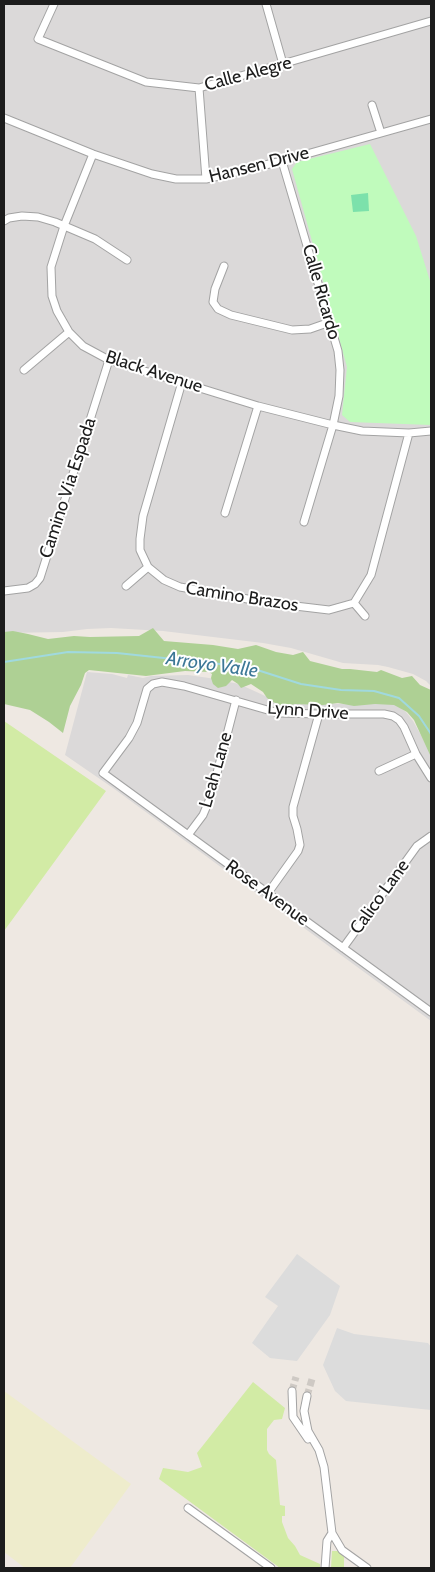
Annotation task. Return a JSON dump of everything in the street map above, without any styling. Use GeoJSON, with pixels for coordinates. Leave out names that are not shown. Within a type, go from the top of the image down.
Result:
{"type":"FeatureCollection","features":[{"type":"Feature","properties":{"kind":"street","name":"Calle Alegre"},"geometry":{"type":"LineString","coordinates":[[54,4],[38,39],[146,82],[200,88],[431,21]]}},
{"type":"Feature","properties":{"kind":"street"},"geometry":{"type":"LineString","coordinates":[[266,4],[283,64]]}},
{"type":"Feature","properties":{"kind":"street"},"geometry":{"type":"LineString","coordinates":[[200,88],[206,179]]}},
{"type":"Feature","properties":{"kind":"street"},"geometry":{"type":"LineString","coordinates":[[372,105],[380,133]]}},
{"type":"Feature","properties":{"kind":"street","name":"Hansen Drive"},"geometry":{"type":"LineString","coordinates":[[4,118],[93,154],[152,174],[176,179],[206,179],[282,161],[431,119]]}},
{"type":"Feature","properties":{"kind":"street","name":"Black Avenue"},"geometry":{"type":"LineString","coordinates":[[93,154],[64,226],[51,267],[52,296],[57,311],[69,332],[84,346],[109,360],[258,406],[333,425],[362,430],[409,433],[431,431]]}},
{"type":"Feature","properties":{"kind":"street","name":"Calle Ricardo"},"geometry":{"type":"LineString","coordinates":[[282,161],[330,322],[338,351],[340,370],[339,396],[333,425],[304,522]]}},
{"type":"Feature","properties":{"kind":"street"},"geometry":{"type":"LineString","coordinates":[[4,221],[9,218],[22,216],[38,217],[95,240],[127,260]]}},
{"type":"Feature","properties":{"kind":"street"},"geometry":{"type":"LineString","coordinates":[[224,266],[215,289],[213,302],[218,309],[231,315],[292,330],[310,329],[330,322]]}},
{"type":"Feature","properties":{"kind":"street"},"geometry":{"type":"LineString","coordinates":[[24,370],[69,332]]}},
{"type":"Feature","properties":{"kind":"street","name":"Camino Via Espada"},"geometry":{"type":"LineString","coordinates":[[4,591],[28,588],[40,578],[109,360]]}},
{"type":"Feature","properties":{"kind":"street"},"geometry":{"type":"LineString","coordinates":[[126,586],[148,567],[140,550],[143,516],[182,382]]}},
{"type":"Feature","properties":{"kind":"street"},"geometry":{"type":"LineString","coordinates":[[225,513],[258,406]]}},
{"type":"Feature","properties":{"kind":"street"},"geometry":{"type":"LineString","coordinates":[[365,616],[354,603],[371,575],[409,433]]}},
{"type":"Feature","properties":{"kind":"street","name":"Camino Brazos"},"geometry":{"type":"LineString","coordinates":[[148,567],[164,580],[180,587],[270,603],[329,610],[354,603]]}},
{"type":"Feature","properties":{"kind":"street","name":"Lynn Drive"},"geometry":{"type":"LineString","coordinates":[[103,773],[129,738],[137,723],[147,689],[153,684],[162,682],[184,686],[271,711],[318,714],[384,714],[393,716],[404,727],[416,754],[431,778]]}},
{"type":"Feature","properties":{"kind":"street","name":"Leah Lane"},"geometry":{"type":"LineString","coordinates":[[188,835],[203,815],[210,796],[236,700]]}},
{"type":"Feature","properties":{"kind":"street"},"geometry":{"type":"LineString","coordinates":[[268,893],[298,851],[300,845],[293,816],[293,807],[318,714]]}},
{"type":"Feature","properties":{"kind":"street"},"geometry":{"type":"LineString","coordinates":[[379,771],[416,754]]}},
{"type":"Feature","properties":{"kind":"street","name":"Rose Avenue"},"geometry":{"type":"LineString","coordinates":[[103,773],[430,1010]]}},
{"type":"Feature","properties":{"kind":"street","name":"Calico Lane"},"geometry":{"type":"LineString","coordinates":[[342,948],[417,846],[431,836]]}},
{"type":"Feature","properties":{"kind":"street"},"geometry":{"type":"LineString","coordinates":[[292,1391],[293,1417],[308,1439],[319,1450]]}},
{"type":"Feature","properties":{"kind":"street"},"geometry":{"type":"LineString","coordinates":[[306,1396],[304,1411],[308,1431],[319,1450],[324,1467],[332,1533],[342,1550],[367,1568]]}},
{"type":"Feature","properties":{"kind":"street"},"geometry":{"type":"LineString","coordinates":[[188,1508],[271,1568]]}},
{"type":"Feature","properties":{"kind":"street"},"geometry":{"type":"LineString","coordinates":[[325,1568],[327,1541],[332,1533]]}},
{"type":"Feature","properties":{"kind":"shaded area"},"geometry":{"type":"Polygon","coordinates":[[[4,4],[431,4],[431,686],[413,674],[388,667],[343,663],[291,648],[263,643],[163,631],[111,628],[63,632],[4,633],[4,4]]]}},
{"type":"Feature","properties":{"kind":"shaded area"},"geometry":{"type":"Polygon","coordinates":[[[87,672],[112,674],[127,678],[128,675],[143,678],[188,675],[239,684],[274,700],[322,704],[386,703],[397,705],[406,712],[431,753],[431,1021],[113,788],[65,755],[87,672]]]}},
{"type":"Feature","properties":{"kind":"shaded area"},"geometry":{"type":"Polygon","coordinates":[[[297,1254],[340,1286],[330,1315],[297,1361],[270,1358],[252,1343],[278,1306],[265,1297],[297,1254]]]}},
{"type":"Feature","properties":{"kind":"shaded area"},"geometry":{"type":"Polygon","coordinates":[[[337,1328],[354,1334],[428,1343],[431,1347],[431,1410],[346,1401],[335,1391],[323,1365],[337,1328]]]}},
{"type":"Feature","properties":{"kind":"shaded area"},"geometry":{"type":"Polygon","coordinates":[[[4,1391],[131,1484],[70,1568],[25,1568],[4,1552],[4,1391]]]}},
{"type":"Feature","properties":{"kind":"green space"},"geometry":{"type":"Polygon","coordinates":[[[370,144],[416,236],[431,284],[431,425],[350,422],[342,415],[347,367],[292,169],[297,162],[370,144]]]}},
{"type":"Feature","properties":{"kind":"green space"},"geometry":{"type":"Polygon","coordinates":[[[368,193],[369,211],[353,212],[351,195],[368,193]]]}},
{"type":"Feature","properties":{"kind":"green space"},"geometry":{"type":"Polygon","coordinates":[[[153,628],[164,641],[238,649],[256,645],[276,652],[293,655],[303,652],[310,661],[342,669],[377,672],[381,670],[402,678],[412,676],[420,685],[431,690],[431,757],[414,720],[407,712],[394,705],[354,706],[338,703],[283,706],[267,698],[263,692],[251,684],[241,688],[232,680],[226,686],[218,688],[213,684],[212,674],[209,672],[185,671],[146,676],[89,670],[85,673],[70,706],[63,733],[30,710],[4,704],[4,632],[13,631],[48,639],[74,636],[139,636],[153,628]]]}},
{"type":"Feature","properties":{"kind":"green space"},"geometry":{"type":"Polygon","coordinates":[[[4,721],[106,791],[4,931],[4,721]]]}},
{"type":"Feature","properties":{"kind":"green space"},"geometry":{"type":"Polygon","coordinates":[[[253,1382],[285,1408],[282,1419],[274,1420],[267,1429],[267,1450],[276,1460],[280,1505],[285,1506],[285,1516],[282,1516],[282,1522],[288,1538],[300,1555],[320,1564],[320,1568],[280,1568],[159,1479],[163,1468],[188,1472],[202,1467],[197,1453],[253,1382]]]}},
{"type":"Feature","properties":{"kind":"green space"},"geometry":{"type":"Polygon","coordinates":[[[332,1551],[338,1551],[344,1557],[344,1568],[331,1568],[332,1551]]]}},
{"type":"Feature","properties":{"kind":"waterway","name":"Arroyo Valle"},"geometry":{"type":"LineString","coordinates":[[4,662],[68,652],[117,653],[248,667],[301,684],[341,690],[374,691],[399,698],[419,716],[431,734]]}},
{"type":"Feature","properties":{"kind":"tunnel"},"geometry":{"type":"LineString","coordinates":[[292,1391],[296,1377]]}},
{"type":"Feature","properties":{"kind":"tunnel"},"geometry":{"type":"LineString","coordinates":[[307,1396],[312,1379]]}}]}
